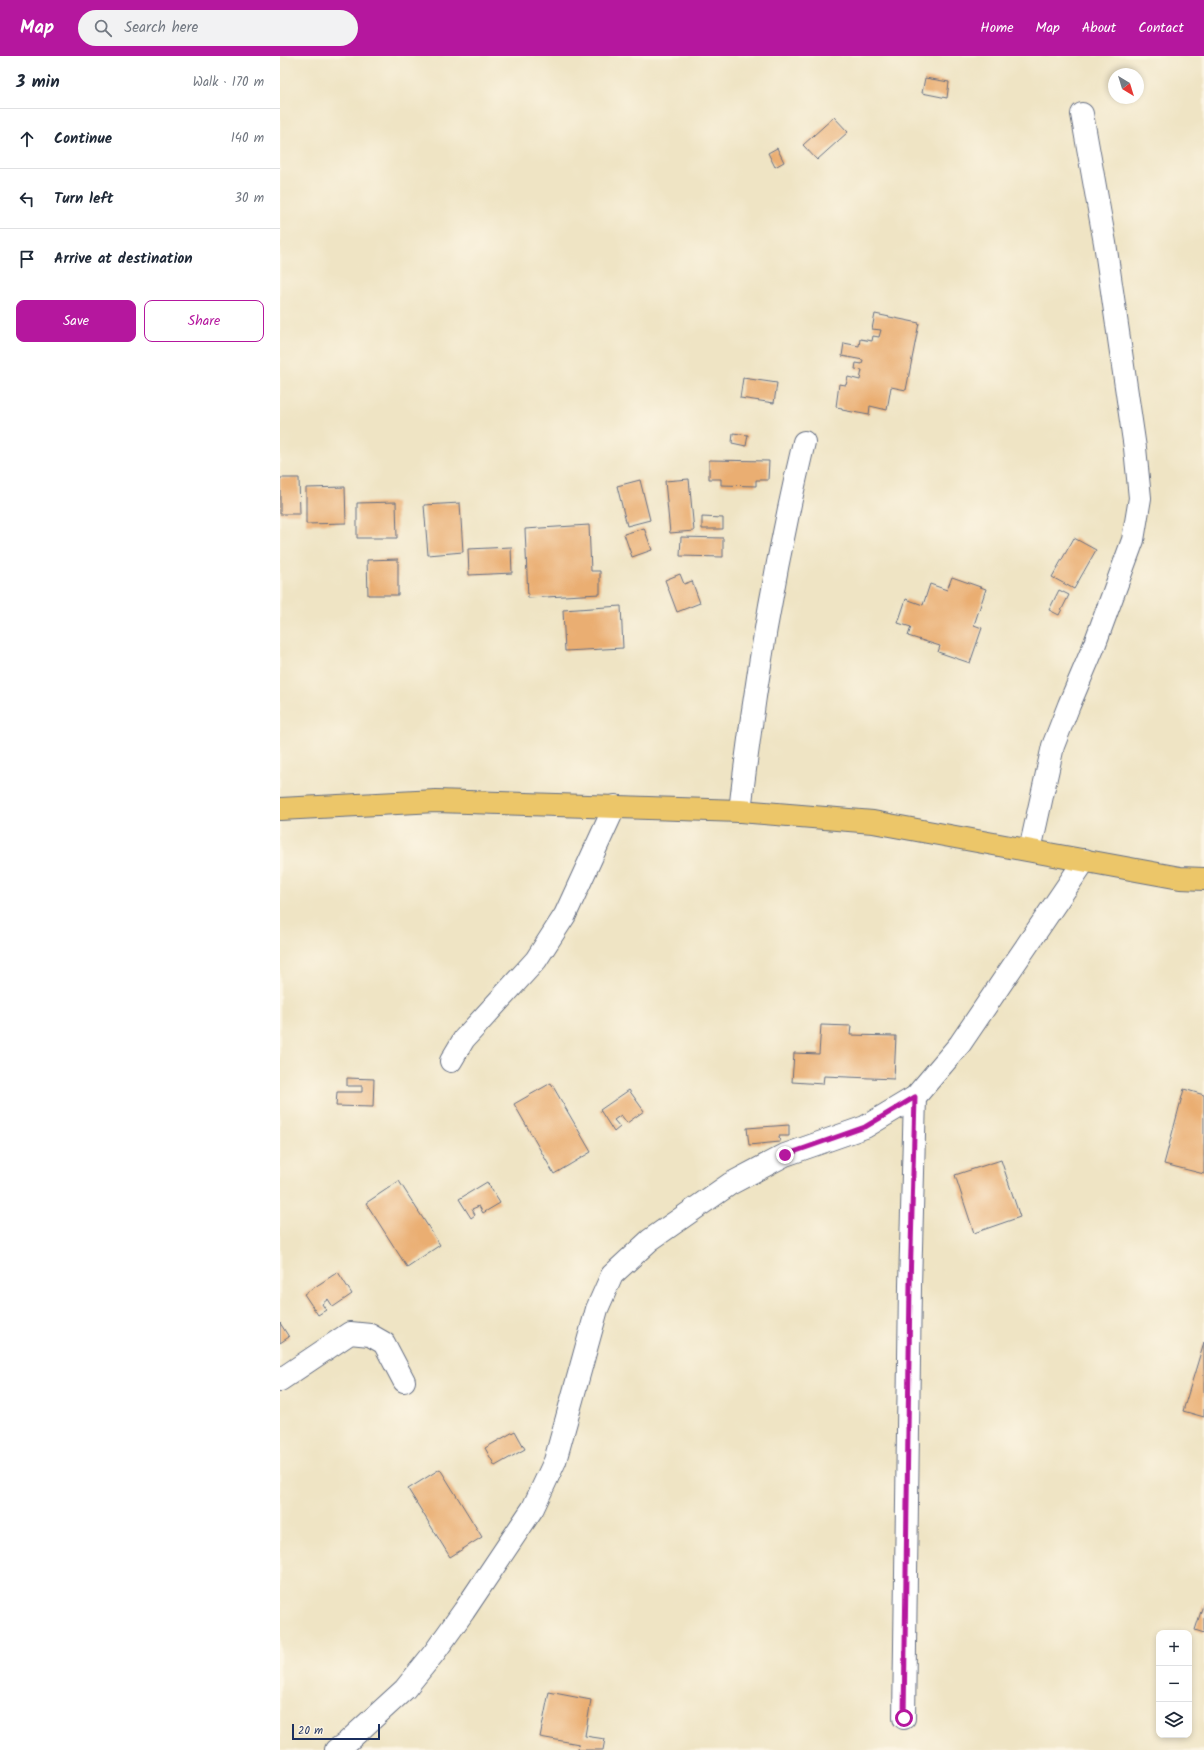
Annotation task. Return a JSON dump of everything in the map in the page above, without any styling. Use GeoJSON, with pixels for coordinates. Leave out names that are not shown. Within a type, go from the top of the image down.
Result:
{"type":"FeatureCollection","features":[{"type":"Feature","properties":{"kind":"highway"},"geometry":{"type":"LineString","coordinates":[[280,809],[436,801],[740,811],[872,822],[1180,878],[1204,879]]}},
{"type":"Feature","properties":{"kind":"street"},"geometry":{"type":"LineString","coordinates":[[1030,850],[1053,746],[1094,646],[1133,540],[1140,498],[1135,448],[1105,243],[1082,114]]}},
{"type":"Feature","properties":{"kind":"street"},"geometry":{"type":"LineString","coordinates":[[740,811],[748,738],[765,634],[787,514],[804,442]]}},
{"type":"Feature","properties":{"kind":"street"},"geometry":{"type":"LineString","coordinates":[[451,1061],[464,1039],[536,960],[565,915],[614,806]]}},
{"type":"Feature","properties":{"kind":"street"},"geometry":{"type":"LineString","coordinates":[[336,1750],[346,1743],[405,1689],[464,1611],[532,1508],[555,1461],[597,1309],[612,1275],[650,1240],[730,1184],[785,1155],[865,1127],[915,1097],[960,1044],[1085,860]]}},
{"type":"Feature","properties":{"kind":"street"},"geometry":{"type":"LineString","coordinates":[[904,1718],[910,1286],[915,1097]]}},
{"type":"Feature","properties":{"kind":"street"},"geometry":{"type":"LineString","coordinates":[[280,1380],[350,1333],[370,1334],[384,1343],[404,1381]]}},
{"type":"Feature","properties":{"kind":"building"},"geometry":{"type":"Polygon","coordinates":[[[925,78],[949,82],[947,98],[922,93],[925,78]]]}},
{"type":"Feature","properties":{"kind":"building"},"geometry":{"type":"Polygon","coordinates":[[[834,117],[848,132],[817,160],[803,145],[834,117]]]}},
{"type":"Feature","properties":{"kind":"building"},"geometry":{"type":"Polygon","coordinates":[[[777,148],[784,162],[775,167],[768,153],[777,148]]]}},
{"type":"Feature","properties":{"kind":"building"},"geometry":{"type":"Polygon","coordinates":[[[875,314],[919,323],[906,390],[891,387],[887,410],[870,406],[869,415],[842,410],[842,408],[836,407],[839,384],[846,385],[848,377],[860,380],[862,370],[855,369],[856,363],[862,364],[863,360],[842,356],[844,343],[859,346],[860,339],[872,341],[873,336],[879,337],[881,330],[872,329],[875,314]]]}},
{"type":"Feature","properties":{"kind":"building"},"geometry":{"type":"Polygon","coordinates":[[[743,378],[777,383],[774,403],[740,398],[743,378]]]}},
{"type":"Feature","properties":{"kind":"building"},"geometry":{"type":"Polygon","coordinates":[[[733,433],[748,435],[746,446],[732,443],[733,433]]]}},
{"type":"Feature","properties":{"kind":"building"},"geometry":{"type":"Polygon","coordinates":[[[709,460],[769,461],[768,480],[756,480],[756,486],[721,485],[721,479],[709,479],[709,460]]]}},
{"type":"Feature","properties":{"kind":"building"},"geometry":{"type":"Polygon","coordinates":[[[280,478],[299,478],[300,514],[280,514],[280,478]]]}},
{"type":"Feature","properties":{"kind":"building"},"geometry":{"type":"Polygon","coordinates":[[[689,479],[694,531],[670,533],[665,481],[689,479]]]}},
{"type":"Feature","properties":{"kind":"building"},"geometry":{"type":"Polygon","coordinates":[[[640,480],[650,520],[627,526],[617,486],[640,480]]]}},
{"type":"Feature","properties":{"kind":"building"},"geometry":{"type":"Polygon","coordinates":[[[345,487],[346,523],[306,524],[306,488],[345,487]]]}},
{"type":"Feature","properties":{"kind":"building"},"geometry":{"type":"Polygon","coordinates":[[[396,502],[397,538],[357,538],[357,503],[396,502]]]}},
{"type":"Feature","properties":{"kind":"building"},"geometry":{"type":"Polygon","coordinates":[[[460,503],[463,552],[428,555],[424,505],[460,503]]]}},
{"type":"Feature","properties":{"kind":"building"},"geometry":{"type":"Polygon","coordinates":[[[702,517],[723,518],[723,529],[702,529],[702,517]]]}},
{"type":"Feature","properties":{"kind":"building"},"geometry":{"type":"Polygon","coordinates":[[[589,525],[591,571],[600,571],[600,594],[528,598],[525,529],[589,525]]]}},
{"type":"Feature","properties":{"kind":"building"},"geometry":{"type":"Polygon","coordinates":[[[644,528],[652,550],[632,557],[624,534],[644,528]]]}},
{"type":"Feature","properties":{"kind":"building"},"geometry":{"type":"Polygon","coordinates":[[[681,537],[723,538],[723,557],[680,556],[681,537]]]}},
{"type":"Feature","properties":{"kind":"building"},"geometry":{"type":"Polygon","coordinates":[[[1074,538],[1096,550],[1074,589],[1052,577],[1074,538]]]}},
{"type":"Feature","properties":{"kind":"building"},"geometry":{"type":"Polygon","coordinates":[[[511,547],[512,573],[469,575],[468,549],[511,547]]]}},
{"type":"Feature","properties":{"kind":"building"},"geometry":{"type":"Polygon","coordinates":[[[398,559],[398,595],[368,595],[367,560],[398,559]]]}},
{"type":"Feature","properties":{"kind":"building"},"geometry":{"type":"Polygon","coordinates":[[[680,574],[684,584],[692,581],[700,603],[677,612],[665,580],[680,574]]]}},
{"type":"Feature","properties":{"kind":"building"},"geometry":{"type":"Polygon","coordinates":[[[952,577],[986,589],[974,625],[982,628],[970,663],[938,652],[940,646],[908,636],[911,627],[898,623],[906,599],[923,605],[930,584],[947,590],[952,577]]]}},
{"type":"Feature","properties":{"kind":"building"},"geometry":{"type":"Polygon","coordinates":[[[1059,590],[1069,595],[1059,615],[1049,610],[1059,590]]]}},
{"type":"Feature","properties":{"kind":"building"},"geometry":{"type":"Polygon","coordinates":[[[621,606],[623,648],[565,651],[563,610],[621,606]]]}},
{"type":"Feature","properties":{"kind":"building"},"geometry":{"type":"Polygon","coordinates":[[[821,1025],[851,1026],[850,1035],[896,1036],[894,1079],[824,1076],[823,1084],[792,1082],[794,1053],[819,1054],[821,1025]]]}},
{"type":"Feature","properties":{"kind":"building"},"geometry":{"type":"Polygon","coordinates":[[[347,1078],[374,1079],[373,1107],[336,1106],[337,1092],[362,1092],[362,1086],[347,1086],[347,1078]]]}},
{"type":"Feature","properties":{"kind":"building"},"geometry":{"type":"Polygon","coordinates":[[[551,1083],[591,1152],[554,1174],[514,1104],[551,1083]]]}},
{"type":"Feature","properties":{"kind":"building"},"geometry":{"type":"Polygon","coordinates":[[[1184,1089],[1204,1095],[1204,1174],[1164,1164],[1184,1089]]]}},
{"type":"Feature","properties":{"kind":"building"},"geometry":{"type":"Polygon","coordinates":[[[629,1090],[644,1111],[627,1123],[621,1115],[614,1120],[620,1127],[614,1132],[600,1110],[629,1090]]]}},
{"type":"Feature","properties":{"kind":"building"},"geometry":{"type":"Polygon","coordinates":[[[789,1125],[789,1136],[779,1136],[780,1142],[749,1145],[747,1128],[789,1125]]]}},
{"type":"Feature","properties":{"kind":"building"},"geometry":{"type":"Polygon","coordinates":[[[1001,1160],[1020,1217],[974,1233],[955,1175],[1001,1160]]]}},
{"type":"Feature","properties":{"kind":"building"},"geometry":{"type":"Polygon","coordinates":[[[399,1181],[440,1245],[407,1267],[366,1203],[399,1181]]]}},
{"type":"Feature","properties":{"kind":"building"},"geometry":{"type":"Polygon","coordinates":[[[487,1182],[500,1203],[483,1213],[479,1206],[472,1209],[475,1215],[471,1218],[459,1199],[487,1182]]]}},
{"type":"Feature","properties":{"kind":"building"},"geometry":{"type":"Polygon","coordinates":[[[338,1272],[352,1294],[333,1307],[328,1299],[322,1304],[326,1310],[318,1315],[304,1294],[338,1272]]]}},
{"type":"Feature","properties":{"kind":"building"},"geometry":{"type":"Polygon","coordinates":[[[280,1323],[289,1337],[280,1343],[280,1323]]]}},
{"type":"Feature","properties":{"kind":"building"},"geometry":{"type":"Polygon","coordinates":[[[1204,1342],[1204,1417],[1183,1411],[1204,1342]]]}},
{"type":"Feature","properties":{"kind":"building"},"geometry":{"type":"Polygon","coordinates":[[[515,1431],[525,1449],[495,1466],[485,1448],[515,1431]]]}},
{"type":"Feature","properties":{"kind":"building"},"geometry":{"type":"Polygon","coordinates":[[[440,1469],[482,1537],[450,1557],[408,1489],[440,1469]]]}},
{"type":"Feature","properties":{"kind":"building"},"geometry":{"type":"Polygon","coordinates":[[[1204,1602],[1204,1633],[1195,1630],[1204,1602]]]}},
{"type":"Feature","properties":{"kind":"building"},"geometry":{"type":"Polygon","coordinates":[[[549,1692],[591,1700],[585,1736],[605,1739],[603,1750],[578,1750],[579,1744],[540,1737],[549,1692]]]}},
{"type":"Feature","properties":{"kind":"route"},"geometry":{"type":"LineString","coordinates":[[785,1155],[865,1127],[915,1097],[910,1286],[904,1718]]}}]}
